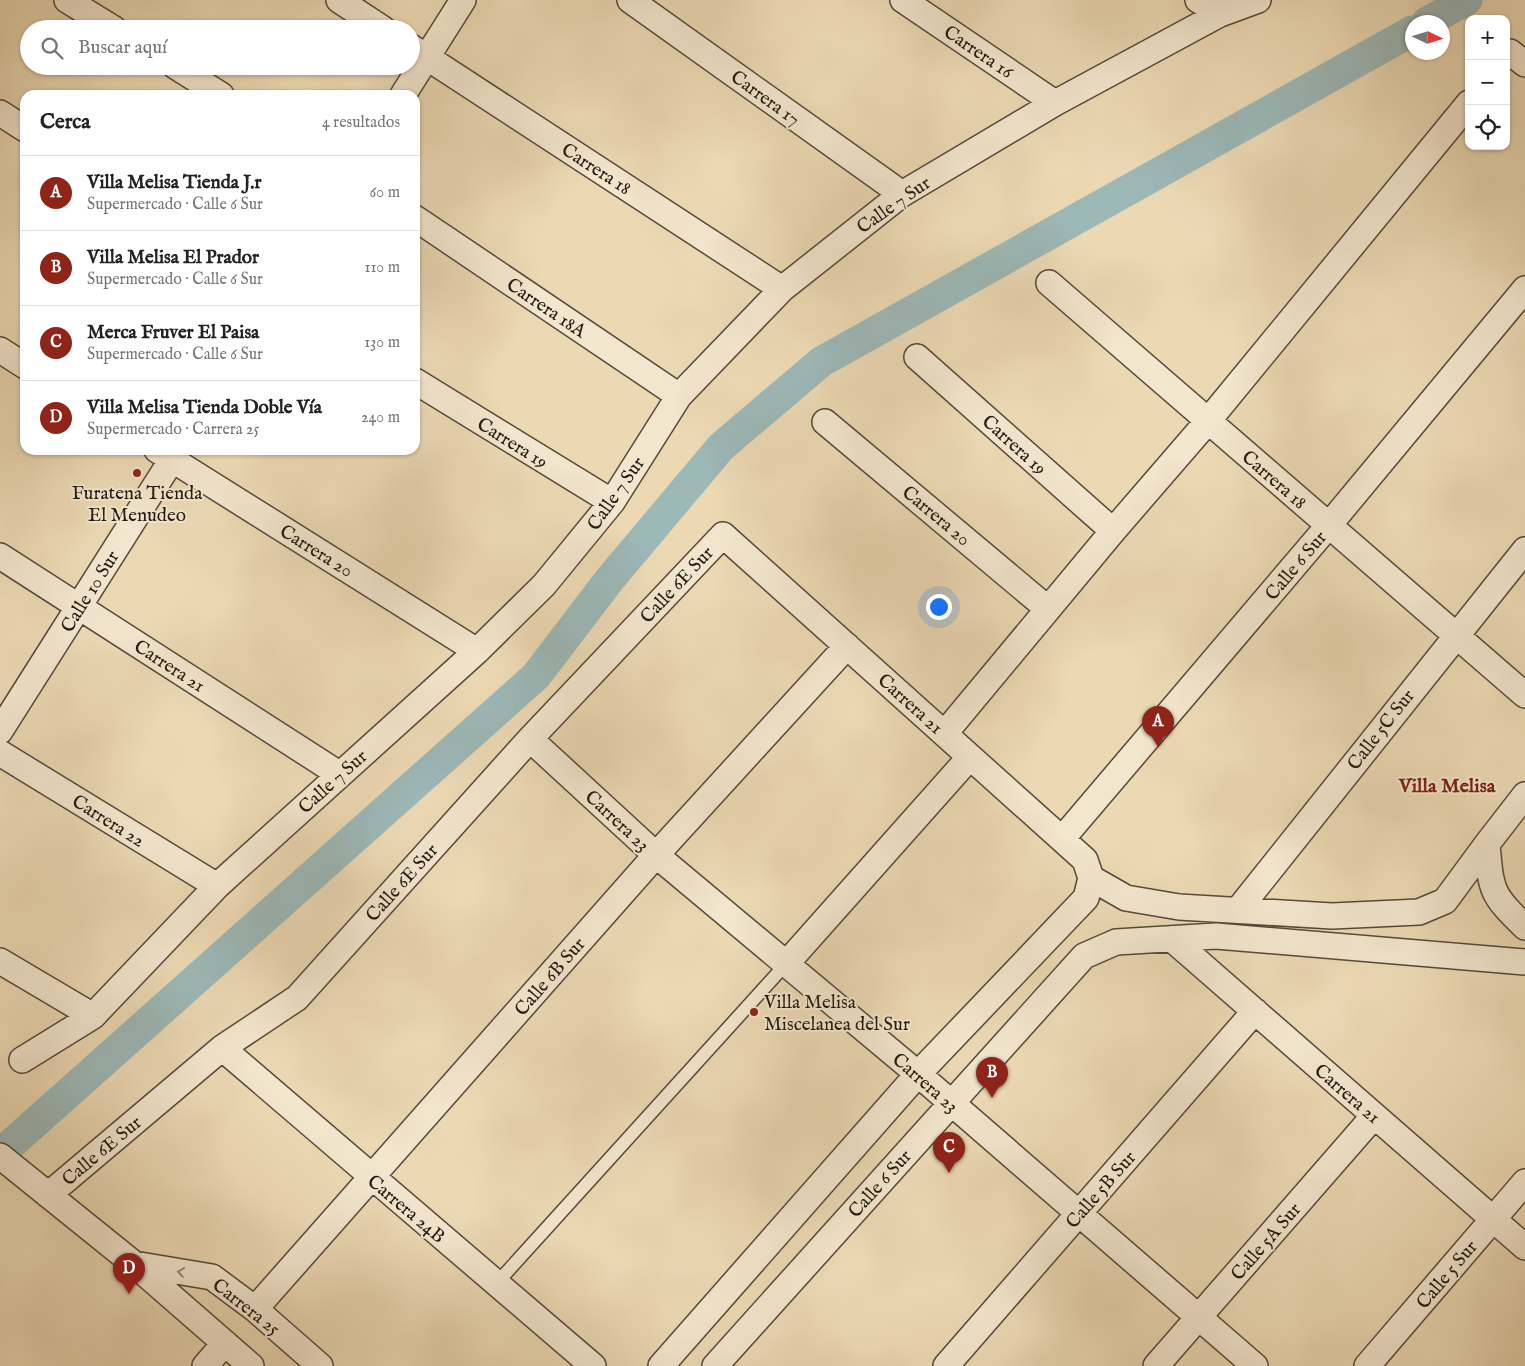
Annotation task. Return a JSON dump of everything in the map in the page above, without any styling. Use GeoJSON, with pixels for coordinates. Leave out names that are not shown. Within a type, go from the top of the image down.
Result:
{"type":"FeatureCollection","features":[{"type":"Feature","properties":{"kind":"street"},"geometry":{"type":"LineString","coordinates":[[67,0],[99,20]]}},
{"type":"Feature","properties":{"kind":"street"},"geometry":{"type":"LineString","coordinates":[[339,0],[369,20]]}},
{"type":"Feature","properties":{"kind":"street"},"geometry":{"type":"LineString","coordinates":[[420,51],[463,0]]}},
{"type":"Feature","properties":{"kind":"street","name":"Carrera 17"},"geometry":{"type":"LineString","coordinates":[[630,0],[902,194]]}},
{"type":"Feature","properties":{"kind":"street","name":"Carrera 16"},"geometry":{"type":"LineString","coordinates":[[903,0],[1055,103]]}},
{"type":"Feature","properties":{"kind":"street"},"geometry":{"type":"LineString","coordinates":[[1198,0],[1220,14]]}},
{"type":"Feature","properties":{"kind":"street","name":"Calle 7 Sur"},"geometry":{"type":"LineString","coordinates":[[22,1060],[93,1016],[217,886],[477,651],[544,585],[612,502],[679,396],[782,289],[902,194],[1055,103],[1220,14],[1258,0]]}},
{"type":"Feature","properties":{"kind":"street","name":"Carrera 18"},"geometry":{"type":"LineString","coordinates":[[420,53],[782,289]]}},
{"type":"Feature","properties":{"kind":"street"},"geometry":{"type":"LineString","coordinates":[[189,75],[213,90]]}},
{"type":"Feature","properties":{"kind":"street"},"geometry":{"type":"LineString","coordinates":[[405,90],[410,75]]}},
{"type":"Feature","properties":{"kind":"street"},"geometry":{"type":"LineString","coordinates":[[945,733],[1208,421],[1467,105]]}},
{"type":"Feature","properties":{"kind":"street"},"geometry":{"type":"LineString","coordinates":[[0,113],[20,126]]}},
{"type":"Feature","properties":{"kind":"street","name":"Carrera 18A"},"geometry":{"type":"LineString","coordinates":[[420,221],[679,396]]}},
{"type":"Feature","properties":{"kind":"street","name":"Carrera 18"},"geometry":{"type":"LineString","coordinates":[[1049,283],[1525,695]]}},
{"type":"Feature","properties":{"kind":"street","name":"Calle 6 Sur"},"geometry":{"type":"LineString","coordinates":[[1062,839],[1329,526],[1525,289]]}},
{"type":"Feature","properties":{"kind":"street"},"geometry":{"type":"LineString","coordinates":[[0,350],[20,363]]}},
{"type":"Feature","properties":{"kind":"street","name":"Carrera 19"},"geometry":{"type":"LineString","coordinates":[[918,357],[1113,532]]}},
{"type":"Feature","properties":{"kind":"street","name":"Carrera 19"},"geometry":{"type":"LineString","coordinates":[[420,384],[612,502]]}},
{"type":"Feature","properties":{"kind":"street","name":"Carrera 20"},"geometry":{"type":"LineString","coordinates":[[825,422],[1048,609]]}},
{"type":"Feature","properties":{"kind":"street","name":"Calle 10 Sur"},"geometry":{"type":"LineString","coordinates":[[0,731],[79,606],[168,455]]}},
{"type":"Feature","properties":{"kind":"street","name":"Carrera 20"},"geometry":{"type":"LineString","coordinates":[[172,455],[477,651]]}},
{"type":"Feature","properties":{"kind":"street","name":"Carrera 21"},"geometry":{"type":"LineString","coordinates":[[723,535],[1085,860],[1091,878]]}},
{"type":"Feature","properties":{"kind":"street","name":"Calle 6E Sur"},"geometry":{"type":"LineString","coordinates":[[42,1190],[222,1048],[297,998],[530,739],[723,535]]}},
{"type":"Feature","properties":{"kind":"street","name":"Calle 5C Sur"},"geometry":{"type":"LineString","coordinates":[[1238,910],[1455,635],[1525,550]]}},
{"type":"Feature","properties":{"kind":"street","name":"Carrera 21"},"geometry":{"type":"LineString","coordinates":[[0,556],[339,774]]}},
{"type":"Feature","properties":{"kind":"street","name":"Calle 6B Sur"},"geometry":{"type":"LineString","coordinates":[[255,1309],[656,855],[848,646]]}},
{"type":"Feature","properties":{"kind":"street","name":"Carrera 23"},"geometry":{"type":"LineString","coordinates":[[530,739],[656,855],[918,1074],[950,1104],[1255,1366]]}},
{"type":"Feature","properties":{"kind":"street","name":"Carrera 22"},"geometry":{"type":"LineString","coordinates":[[0,753],[217,886]]}},
{"type":"Feature","properties":{"kind":"street"},"geometry":{"type":"LineString","coordinates":[[786,964],[970,757]]}},
{"type":"Feature","properties":{"kind":"street"},"geometry":{"type":"LineString","coordinates":[[661,1366],[918,1074],[1086,898],[1091,878],[1126,898],[1179,907],[1332,916],[1419,912],[1445,901],[1525,795]]}},
{"type":"Feature","properties":{"kind":"street"},"geometry":{"type":"LineString","coordinates":[[1487,844],[1490,883],[1501,903],[1525,927]]}},
{"type":"Feature","properties":{"kind":"street"},"geometry":{"type":"LineString","coordinates":[[1172,939],[1216,936],[1519,958]]}},
{"type":"Feature","properties":{"kind":"street","name":"Calle 6 Sur"},"geometry":{"type":"LineString","coordinates":[[715,1366],[1084,956],[1116,942],[1172,939]]}},
{"type":"Feature","properties":{"kind":"street","name":"Carrera 21"},"geometry":{"type":"LineString","coordinates":[[1172,939],[1525,1247]]}},
{"type":"Feature","properties":{"kind":"street"},"geometry":{"type":"LineString","coordinates":[[0,961],[93,1016]]}},
{"type":"Feature","properties":{"kind":"street","name":"Calle 5B Sur"},"geometry":{"type":"LineString","coordinates":[[946,1366],[1254,1012]]}},
{"type":"Feature","properties":{"kind":"street","name":"Carrera 24B"},"geometry":{"type":"LineString","coordinates":[[222,1048],[593,1366]]}},
{"type":"Feature","properties":{"kind":"street","name":"Calle 5A Sur"},"geometry":{"type":"LineString","coordinates":[[1156,1366],[1374,1116]]}},
{"type":"Feature","properties":{"kind":"street","name":"Carrera 25"},"geometry":{"type":"LineString","coordinates":[[0,1156],[134,1264],[251,1366]]}},
{"type":"Feature","properties":{"kind":"street","name":"Calle 5 Sur"},"geometry":{"type":"LineString","coordinates":[[1367,1366],[1525,1182]]}},
{"type":"Feature","properties":{"kind":"street","name":"Carrera 25"},"geometry":{"type":"LineString","coordinates":[[134,1264],[212,1277],[255,1309],[320,1366]]}},
{"type":"Feature","properties":{"kind":"street"},"geometry":{"type":"LineString","coordinates":[[205,1366],[225,1343]]}},
{"type":"Feature","properties":{"kind":"lane"},"geometry":{"type":"LineString","coordinates":[[496,1284],[786,964]]}},
{"type":"Feature","properties":{"kind":"waterway"},"geometry":{"type":"LineString","coordinates":[[1440,15],[1467,0]]}},
{"type":"Feature","properties":{"kind":"waterway"},"geometry":{"type":"LineString","coordinates":[[0,1154],[536,676],[610,579],[721,447],[821,362],[1405,35]]}},
{"type":"Feature","properties":{"kind":"place","name":"Furatena Tienda El Menudeo"},"geometry":{"type":"Point","coordinates":[137,473]}},
{"type":"Feature","properties":{"kind":"place","name":"Villa Melisa Tienda J.r"},"geometry":{"type":"Point","coordinates":[1158,747]}},
{"type":"Feature","properties":{"kind":"place","name":"Villa Melisa Miscelanea del Sur"},"geometry":{"type":"Point","coordinates":[754,1012]}},
{"type":"Feature","properties":{"kind":"place","name":"Villa Melisa El Prador"},"geometry":{"type":"Point","coordinates":[992,1098]}},
{"type":"Feature","properties":{"kind":"place","name":"Merca Fruver El Paisa"},"geometry":{"type":"Point","coordinates":[949,1173]}},
{"type":"Feature","properties":{"kind":"place","name":"Villa Melisa Tienda Doble Vía"},"geometry":{"type":"Point","coordinates":[129,1294]}},
{"type":"Feature","properties":{"kind":"district","name":"Villa Melisa"},"geometry":{"type":"Point","coordinates":[1447,785]}}]}
